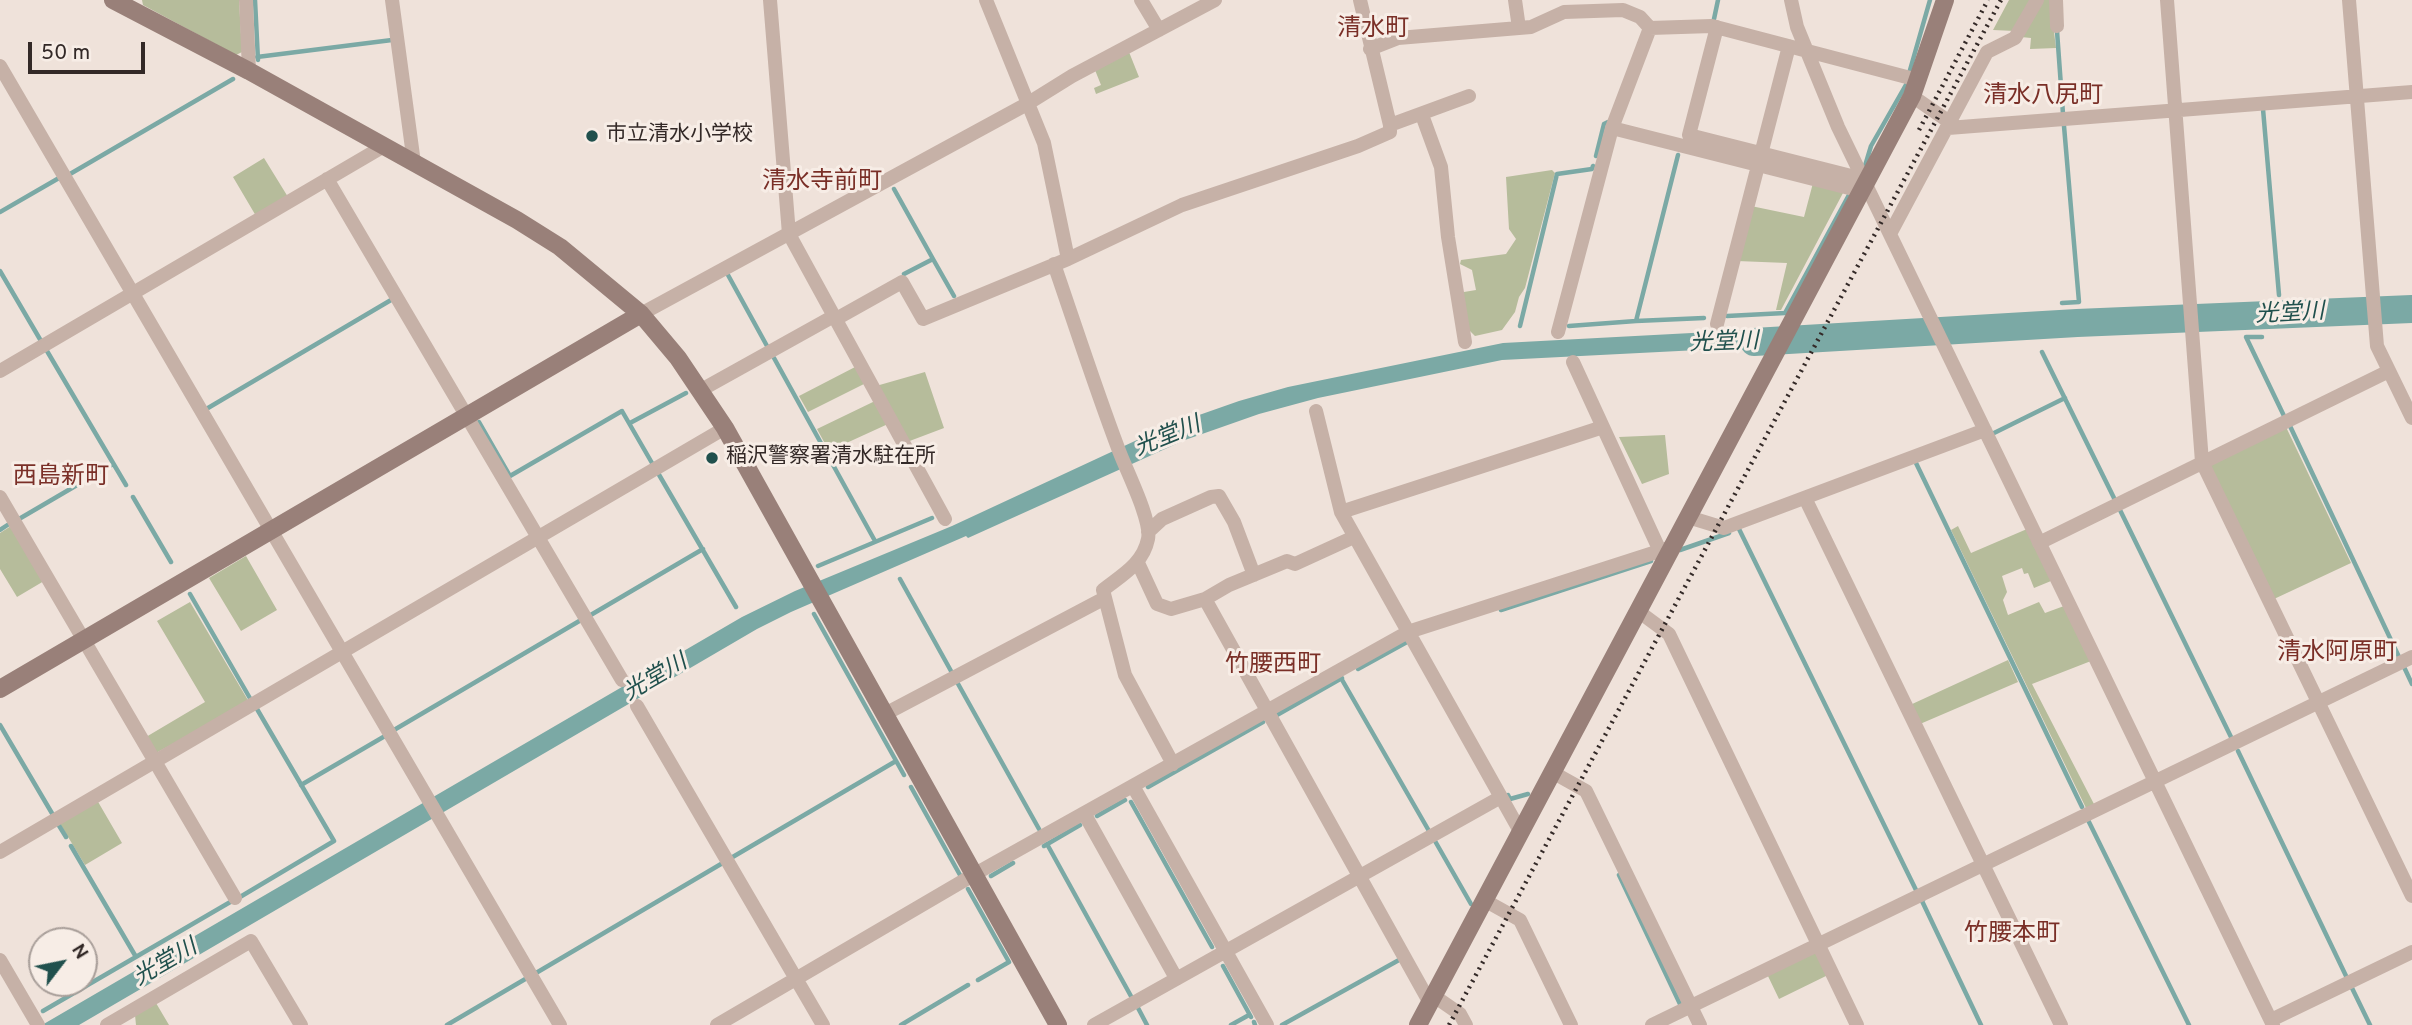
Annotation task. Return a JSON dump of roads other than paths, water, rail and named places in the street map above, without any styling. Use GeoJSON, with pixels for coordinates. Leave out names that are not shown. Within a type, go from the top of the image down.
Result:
{"type":"FeatureCollection","features":[{"type":"Feature","properties":{"kind":"street"},"geometry":{"type":"LineString","coordinates":[[113,0],[249,71],[517,220],[560,247],[641,314],[701,390],[725,428],[1058,1025]]}},
{"type":"Feature","properties":{"kind":"street"},"geometry":{"type":"LineString","coordinates":[[246,0],[249,71]]}},
{"type":"Feature","properties":{"kind":"street"},"geometry":{"type":"LineString","coordinates":[[392,0],[414,163]]}},
{"type":"Feature","properties":{"kind":"street"},"geometry":{"type":"LineString","coordinates":[[770,0],[789,234],[944,519]]}},
{"type":"Feature","properties":{"kind":"street"},"geometry":{"type":"LineString","coordinates":[[986,0],[1044,143],[1068,258]]}},
{"type":"Feature","properties":{"kind":"street"},"geometry":{"type":"LineString","coordinates":[[1141,0],[1159,30]]}},
{"type":"Feature","properties":{"kind":"street"},"geometry":{"type":"LineString","coordinates":[[0,689],[641,314],[1215,0]]}},
{"type":"Feature","properties":{"kind":"street"},"geometry":{"type":"LineString","coordinates":[[701,390],[902,282],[923,319],[1068,258],[1182,205],[1358,146],[1390,132],[1360,0]]}},
{"type":"Feature","properties":{"kind":"street"},"geometry":{"type":"LineString","coordinates":[[1515,0],[1520,28]]}},
{"type":"Feature","properties":{"kind":"street"},"geometry":{"type":"LineString","coordinates":[[1791,0],[1805,50],[1863,185],[1890,234],[2272,1022],[2412,952]]}},
{"type":"Feature","properties":{"kind":"street"},"geometry":{"type":"LineString","coordinates":[[1418,1025],[1638,611],[1666,549],[1688,517],[1915,88],[1945,0]]}},
{"type":"Feature","properties":{"kind":"street"},"geometry":{"type":"LineString","coordinates":[[1890,234],[1950,126],[1987,52],[2015,38],[2037,0]]}},
{"type":"Feature","properties":{"kind":"street"},"geometry":{"type":"LineString","coordinates":[[2056,0],[2057,26]]}},
{"type":"Feature","properties":{"kind":"street"},"geometry":{"type":"LineString","coordinates":[[2167,0],[2202,462],[2412,896]]}},
{"type":"Feature","properties":{"kind":"street"},"geometry":{"type":"LineString","coordinates":[[2349,0],[2377,346],[2412,418]]}},
{"type":"Feature","properties":{"kind":"street"},"geometry":{"type":"LineString","coordinates":[[1370,49],[1398,38],[1531,27],[1564,12],[1623,10],[1640,17],[1650,28],[1717,27],[1805,50],[1915,88],[1950,126]]}},
{"type":"Feature","properties":{"kind":"street"},"geometry":{"type":"LineString","coordinates":[[1717,27],[1689,135],[1760,159]]}},
{"type":"Feature","properties":{"kind":"street"},"geometry":{"type":"LineString","coordinates":[[1558,332],[1612,128],[1650,28]]}},
{"type":"Feature","properties":{"kind":"street"},"geometry":{"type":"LineString","coordinates":[[1717,324],[1789,46]]}},
{"type":"Feature","properties":{"kind":"street"},"geometry":{"type":"LineString","coordinates":[[0,66],[560,1025]]}},
{"type":"Feature","properties":{"kind":"street"},"geometry":{"type":"LineString","coordinates":[[1950,126],[2412,92]]}},
{"type":"Feature","properties":{"kind":"street"},"geometry":{"type":"LineString","coordinates":[[1390,125],[1469,96]]}},
{"type":"Feature","properties":{"kind":"street"},"geometry":{"type":"LineString","coordinates":[[1422,115],[1441,167],[1448,237],[1465,342]]}},
{"type":"Feature","properties":{"kind":"street"},"geometry":{"type":"LineString","coordinates":[[1612,128],[1760,159],[1863,185]]}},
{"type":"Feature","properties":{"kind":"street"},"geometry":{"type":"LineString","coordinates":[[0,371],[384,146]]}},
{"type":"Feature","properties":{"kind":"street"},"geometry":{"type":"LineString","coordinates":[[327,179],[622,680]]}},
{"type":"Feature","properties":{"kind":"street"},"geometry":{"type":"LineString","coordinates":[[1054,264],[1149,532],[1138,563],[1103,590],[1125,675],[1172,764]]}},
{"type":"Feature","properties":{"kind":"street"},"geometry":{"type":"LineString","coordinates":[[1573,362],[1666,549]]}},
{"type":"Feature","properties":{"kind":"street"},"geometry":{"type":"LineString","coordinates":[[2039,542],[2389,371]]}},
{"type":"Feature","properties":{"kind":"street"},"geometry":{"type":"LineString","coordinates":[[1316,411],[1341,512],[1520,831]]}},
{"type":"Feature","properties":{"kind":"street"},"geometry":{"type":"LineString","coordinates":[[1341,512],[1603,427]]}},
{"type":"Feature","properties":{"kind":"street"},"geometry":{"type":"LineString","coordinates":[[0,852],[725,428]]}},
{"type":"Feature","properties":{"kind":"street"},"geometry":{"type":"LineString","coordinates":[[1688,517],[1724,528],[1985,430]]}},
{"type":"Feature","properties":{"kind":"street"},"geometry":{"type":"LineString","coordinates":[[1149,532],[1162,519],[1219,496],[1234,522],[1254,575]]}},
{"type":"Feature","properties":{"kind":"street"},"geometry":{"type":"LineString","coordinates":[[0,497],[235,898]]}},
{"type":"Feature","properties":{"kind":"street"},"geometry":{"type":"LineString","coordinates":[[1805,498],[2061,1025]]}},
{"type":"Feature","properties":{"kind":"street"},"geometry":{"type":"LineString","coordinates":[[1138,563],[1157,604],[1171,609],[1205,599],[1229,585],[1287,561],[1295,564],[1354,537]]}},
{"type":"Feature","properties":{"kind":"street"},"geometry":{"type":"LineString","coordinates":[[717,1025],[975,874],[1408,632],[1666,549]]}},
{"type":"Feature","properties":{"kind":"street"},"geometry":{"type":"LineString","coordinates":[[885,714],[1105,598]]}},
{"type":"Feature","properties":{"kind":"street"},"geometry":{"type":"LineString","coordinates":[[1205,599],[1359,877],[1432,1000],[1460,1014],[1466,1025]]}},
{"type":"Feature","properties":{"kind":"street"},"geometry":{"type":"LineString","coordinates":[[1638,611],[1669,634],[1857,1025]]}},
{"type":"Feature","properties":{"kind":"street"},"geometry":{"type":"LineString","coordinates":[[1652,1025],[2412,657]]}},
{"type":"Feature","properties":{"kind":"street"},"geometry":{"type":"LineString","coordinates":[[637,706],[823,1025]]}},
{"type":"Feature","properties":{"kind":"street"},"geometry":{"type":"LineString","coordinates":[[1552,772],[1586,790],[1700,1025]]}},
{"type":"Feature","properties":{"kind":"street"},"geometry":{"type":"LineString","coordinates":[[1133,786],[1267,1025]]}},
{"type":"Feature","properties":{"kind":"street"},"geometry":{"type":"LineString","coordinates":[[1094,1025],[1501,797]]}},
{"type":"Feature","properties":{"kind":"street"},"geometry":{"type":"LineString","coordinates":[[1084,813],[1176,978]]}},
{"type":"Feature","properties":{"kind":"street"},"geometry":{"type":"LineString","coordinates":[[1484,900],[1520,920],[1571,1025]]}},
{"type":"Feature","properties":{"kind":"street"},"geometry":{"type":"LineString","coordinates":[[107,1025],[251,941],[301,1025]]}},
{"type":"Feature","properties":{"kind":"street"},"geometry":{"type":"LineString","coordinates":[[0,960],[37,1023]]}},
{"type":"Feature","properties":{"kind":"water"},"geometry":{"type":"Polygon","coordinates":[[[1786,328],[1777,346],[1502,360],[1318,398],[1259,414],[1185,440],[757,629],[79,1025],[42,1025],[90,997],[98,997],[98,992],[742,617],[795,591],[952,526],[1165,427],[1239,401],[1288,387],[1503,343],[1786,328]]]}},
{"type":"Feature","properties":{"kind":"waterway"},"geometry":{"type":"LineString","coordinates":[[255,0],[258,60]]}},
{"type":"Feature","properties":{"kind":"waterway"},"geometry":{"type":"LineString","coordinates":[[1714,19],[1718,0]]}},
{"type":"Feature","properties":{"kind":"waterway"},"geometry":{"type":"LineString","coordinates":[[1910,70],[1930,0]]}},
{"type":"Feature","properties":{"kind":"waterway"},"geometry":{"type":"LineString","coordinates":[[2057,31],[2063,114]]}},
{"type":"Feature","properties":{"kind":"waterway"},"geometry":{"type":"LineString","coordinates":[[257,57],[392,40]]}},
{"type":"Feature","properties":{"kind":"waterway"},"geometry":{"type":"LineString","coordinates":[[70,174],[233,79]]}},
{"type":"Feature","properties":{"kind":"waterway"},"geometry":{"type":"LineString","coordinates":[[1865,166],[1871,146],[1907,83]]}},
{"type":"Feature","properties":{"kind":"waterway"},"geometry":{"type":"LineString","coordinates":[[2263,109],[2279,295]]}},
{"type":"Feature","properties":{"kind":"waterway"},"geometry":{"type":"LineString","coordinates":[[1596,156],[1604,124],[1608,122]]}},
{"type":"Feature","properties":{"kind":"waterway"},"geometry":{"type":"LineString","coordinates":[[2062,303],[2079,302],[2064,126]]}},
{"type":"Feature","properties":{"kind":"waterway"},"geometry":{"type":"LineString","coordinates":[[1569,326],[1636,321],[1678,155]]}},
{"type":"Feature","properties":{"kind":"waterway"},"geometry":{"type":"LineString","coordinates":[[1520,326],[1557,174],[1592,169],[1593,166]]}},
{"type":"Feature","properties":{"kind":"waterway"},"geometry":{"type":"LineString","coordinates":[[0,212],[59,178]]}},
{"type":"Feature","properties":{"kind":"waterway"},"geometry":{"type":"LineString","coordinates":[[894,189],[933,259],[904,274]]}},
{"type":"Feature","properties":{"kind":"waterway"},"geometry":{"type":"LineString","coordinates":[[1727,316],[1785,313],[1850,193]]}},
{"type":"Feature","properties":{"kind":"waterway"},"geometry":{"type":"LineString","coordinates":[[933,259],[954,296]]}},
{"type":"Feature","properties":{"kind":"waterway"},"geometry":{"type":"LineString","coordinates":[[0,271],[41,341]]}},
{"type":"Feature","properties":{"kind":"waterway"},"geometry":{"type":"LineString","coordinates":[[728,275],[767,346]]}},
{"type":"Feature","properties":{"kind":"waterway"},"geometry":{"type":"LineString","coordinates":[[208,408],[391,300]]}},
{"type":"Feature","properties":{"kind":"waterway"},"geometry":{"type":"LineString","coordinates":[[2280,307],[2281,314]]}},
{"type":"Feature","properties":{"kind":"waterway","name":"光堂川"},"geometry":{"type":"LineString","coordinates":[[1754,342],[2077,323],[2412,309]]}},
{"type":"Feature","properties":{"kind":"waterway"},"geometry":{"type":"LineString","coordinates":[[2259,315],[2260,325]]}},
{"type":"Feature","properties":{"kind":"waterway"},"geometry":{"type":"LineString","coordinates":[[2063,316],[2064,324]]}},
{"type":"Feature","properties":{"kind":"waterway"},"geometry":{"type":"LineString","coordinates":[[1636,321],[1704,318]]}},
{"type":"Feature","properties":{"kind":"waterway"},"geometry":{"type":"LineString","coordinates":[[2033,325],[2033,335]]}},
{"type":"Feature","properties":{"kind":"waterway"},"geometry":{"type":"LineString","coordinates":[[2262,337],[2246,337],[2285,418]]}},
{"type":"Feature","properties":{"kind":"waterway"},"geometry":{"type":"LineString","coordinates":[[47,351],[126,485]]}},
{"type":"Feature","properties":{"kind":"waterway"},"geometry":{"type":"LineString","coordinates":[[2042,352],[2115,500]]}},
{"type":"Feature","properties":{"kind":"waterway"},"geometry":{"type":"LineString","coordinates":[[774,358],[875,541]]}},
{"type":"Feature","properties":{"kind":"waterway"},"geometry":{"type":"LineString","coordinates":[[630,423],[686,393]]}},
{"type":"Feature","properties":{"kind":"waterway"},"geometry":{"type":"LineString","coordinates":[[1994,433],[2065,398]]}},
{"type":"Feature","properties":{"kind":"waterway"},"geometry":{"type":"LineString","coordinates":[[479,422],[510,476],[622,411],[652,463]]}},
{"type":"Feature","properties":{"kind":"waterway"},"geometry":{"type":"LineString","coordinates":[[2290,426],[2399,657]]}},
{"type":"Feature","properties":{"kind":"waterway"},"geometry":{"type":"LineString","coordinates":[[1916,463],[2082,807]]}},
{"type":"Feature","properties":{"kind":"waterway"},"geometry":{"type":"LineString","coordinates":[[19,519],[113,464]]}},
{"type":"Feature","properties":{"kind":"waterway"},"geometry":{"type":"LineString","coordinates":[[658,473],[736,607]]}},
{"type":"Feature","properties":{"kind":"waterway"},"geometry":{"type":"LineString","coordinates":[[133,497],[171,562]]}},
{"type":"Feature","properties":{"kind":"waterway"},"geometry":{"type":"LineString","coordinates":[[2120,510],[2231,737]]}},
{"type":"Feature","properties":{"kind":"waterway"},"geometry":{"type":"LineString","coordinates":[[818,566],[932,518]]}},
{"type":"Feature","properties":{"kind":"waterway"},"geometry":{"type":"LineString","coordinates":[[0,530],[9,524]]}},
{"type":"Feature","properties":{"kind":"waterway"},"geometry":{"type":"LineString","coordinates":[[1739,529],[1916,890]]}},
{"type":"Feature","properties":{"kind":"waterway"},"geometry":{"type":"LineString","coordinates":[[1680,550],[1729,533]]}},
{"type":"Feature","properties":{"kind":"waterway"},"geometry":{"type":"LineString","coordinates":[[589,616],[703,549]]}},
{"type":"Feature","properties":{"kind":"waterway"},"geometry":{"type":"LineString","coordinates":[[1501,610],[1651,561]]}},
{"type":"Feature","properties":{"kind":"waterway"},"geometry":{"type":"LineString","coordinates":[[900,579],[951,671]]}},
{"type":"Feature","properties":{"kind":"waterway"},"geometry":{"type":"LineString","coordinates":[[190,594],[251,700]]}},
{"type":"Feature","properties":{"kind":"waterway"},"geometry":{"type":"LineString","coordinates":[[814,614],[904,775]]}},
{"type":"Feature","properties":{"kind":"waterway"},"geometry":{"type":"LineString","coordinates":[[394,730],[581,620]]}},
{"type":"Feature","properties":{"kind":"waterway"},"geometry":{"type":"LineString","coordinates":[[1358,669],[1407,642]]}},
{"type":"Feature","properties":{"kind":"waterway"},"geometry":{"type":"LineString","coordinates":[[2404,667],[2412,684]]}},
{"type":"Feature","properties":{"kind":"waterway"},"geometry":{"type":"LineString","coordinates":[[1341,678],[1429,831]]}},
{"type":"Feature","properties":{"kind":"waterway"},"geometry":{"type":"LineString","coordinates":[[1277,715],[1342,678]]}},
{"type":"Feature","properties":{"kind":"waterway"},"geometry":{"type":"LineString","coordinates":[[957,682],[1039,829]]}},
{"type":"Feature","properties":{"kind":"waterway"},"geometry":{"type":"LineString","coordinates":[[240,897],[334,841],[257,709]]}},
{"type":"Feature","properties":{"kind":"waterway"},"geometry":{"type":"LineString","coordinates":[[1148,787],[1263,722]]}},
{"type":"Feature","properties":{"kind":"waterway"},"geometry":{"type":"LineString","coordinates":[[0,725],[53,815]]}},
{"type":"Feature","properties":{"kind":"waterway"},"geometry":{"type":"LineString","coordinates":[[301,785],[385,736]]}},
{"type":"Feature","properties":{"kind":"waterway"},"geometry":{"type":"LineString","coordinates":[[2238,751],[2347,978]]}},
{"type":"Feature","properties":{"kind":"waterway"},"geometry":{"type":"LineString","coordinates":[[731,858],[896,761]]}},
{"type":"Feature","properties":{"kind":"waterway"},"geometry":{"type":"LineString","coordinates":[[911,787],[960,875]]}},
{"type":"Feature","properties":{"kind":"waterway"},"geometry":{"type":"LineString","coordinates":[[1508,795],[1510,799],[1528,794]]}},
{"type":"Feature","properties":{"kind":"waterway"},"geometry":{"type":"LineString","coordinates":[[1097,816],[1125,800]]}},
{"type":"Feature","properties":{"kind":"waterway"},"geometry":{"type":"LineString","coordinates":[[1131,802],[1212,947]]}},
{"type":"Feature","properties":{"kind":"waterway"},"geometry":{"type":"LineString","coordinates":[[2088,820],[2189,1025]]}},
{"type":"Feature","properties":{"kind":"waterway"},"geometry":{"type":"LineString","coordinates":[[58,824],[66,837]]}},
{"type":"Feature","properties":{"kind":"waterway"},"geometry":{"type":"LineString","coordinates":[[1044,846],[1080,825]]}},
{"type":"Feature","properties":{"kind":"waterway"},"geometry":{"type":"LineString","coordinates":[[1435,841],[1471,904]]}},
{"type":"Feature","properties":{"kind":"waterway"},"geometry":{"type":"LineString","coordinates":[[1047,844],[1132,998]]}},
{"type":"Feature","properties":{"kind":"waterway"},"geometry":{"type":"LineString","coordinates":[[71,846],[136,957]]}},
{"type":"Feature","properties":{"kind":"waterway"},"geometry":{"type":"LineString","coordinates":[[991,876],[1013,863]]}},
{"type":"Feature","properties":{"kind":"waterway"},"geometry":{"type":"LineString","coordinates":[[536,973],[721,864]]}},
{"type":"Feature","properties":{"kind":"waterway"},"geometry":{"type":"LineString","coordinates":[[1619,875],[1680,1004]]}},
{"type":"Feature","properties":{"kind":"waterway"},"geometry":{"type":"LineString","coordinates":[[968,889],[1009,962],[978,980]]}},
{"type":"Feature","properties":{"kind":"waterway"},"geometry":{"type":"LineString","coordinates":[[1923,900],[1981,1025]]}},
{"type":"Feature","properties":{"kind":"waterway"},"geometry":{"type":"LineString","coordinates":[[43,1011],[232,901]]}},
{"type":"Feature","properties":{"kind":"waterway"},"geometry":{"type":"LineString","coordinates":[[1282,1025],[1399,960]]}},
{"type":"Feature","properties":{"kind":"waterway"},"geometry":{"type":"LineString","coordinates":[[1223,966],[1251,1017]]}},
{"type":"Feature","properties":{"kind":"waterway"},"geometry":{"type":"LineString","coordinates":[[447,1025],[527,978]]}},
{"type":"Feature","properties":{"kind":"waterway"},"geometry":{"type":"LineString","coordinates":[[901,1025],[968,985]]}},
{"type":"Feature","properties":{"kind":"waterway"},"geometry":{"type":"LineString","coordinates":[[2352,988],[2370,1025]]}},
{"type":"Feature","properties":{"kind":"waterway"},"geometry":{"type":"LineString","coordinates":[[1137,1006],[1147,1025]]}},
{"type":"Feature","properties":{"kind":"waterway"},"geometry":{"type":"LineString","coordinates":[[1231,1025],[1249,1015]]}},
{"type":"Feature","properties":{"kind":"railway"},"geometry":{"type":"LineString","coordinates":[[1919,130],[1988,0]]}},
{"type":"Feature","properties":{"kind":"railway"},"geometry":{"type":"LineString","coordinates":[[1449,1025],[2001,0]]}},
{"type":"Feature","properties":{"kind":"place","name":"市立清水小学校"},"geometry":{"type":"Point","coordinates":[592,136]}},
{"type":"Feature","properties":{"kind":"place","name":"稲沢警察署清水駐在所"},"geometry":{"type":"Point","coordinates":[712,458]}},
{"type":"Feature","properties":{"kind":"district","name":"清水町"},"geometry":{"type":"Point","coordinates":[1373,30]}},
{"type":"Feature","properties":{"kind":"district","name":"清水八尻町"},"geometry":{"type":"Point","coordinates":[2043,97]}},
{"type":"Feature","properties":{"kind":"district","name":"清水寺前町"},"geometry":{"type":"Point","coordinates":[822,183]}},
{"type":"Feature","properties":{"kind":"district","name":"西島新町"},"geometry":{"type":"Point","coordinates":[61,478]}},
{"type":"Feature","properties":{"kind":"district","name":"清水阿原町"},"geometry":{"type":"Point","coordinates":[2337,654]}},
{"type":"Feature","properties":{"kind":"district","name":"竹腰西町"},"geometry":{"type":"Point","coordinates":[1273,666]}},
{"type":"Feature","properties":{"kind":"district","name":"竹腰本町"},"geometry":{"type":"Point","coordinates":[2012,935]}}]}
